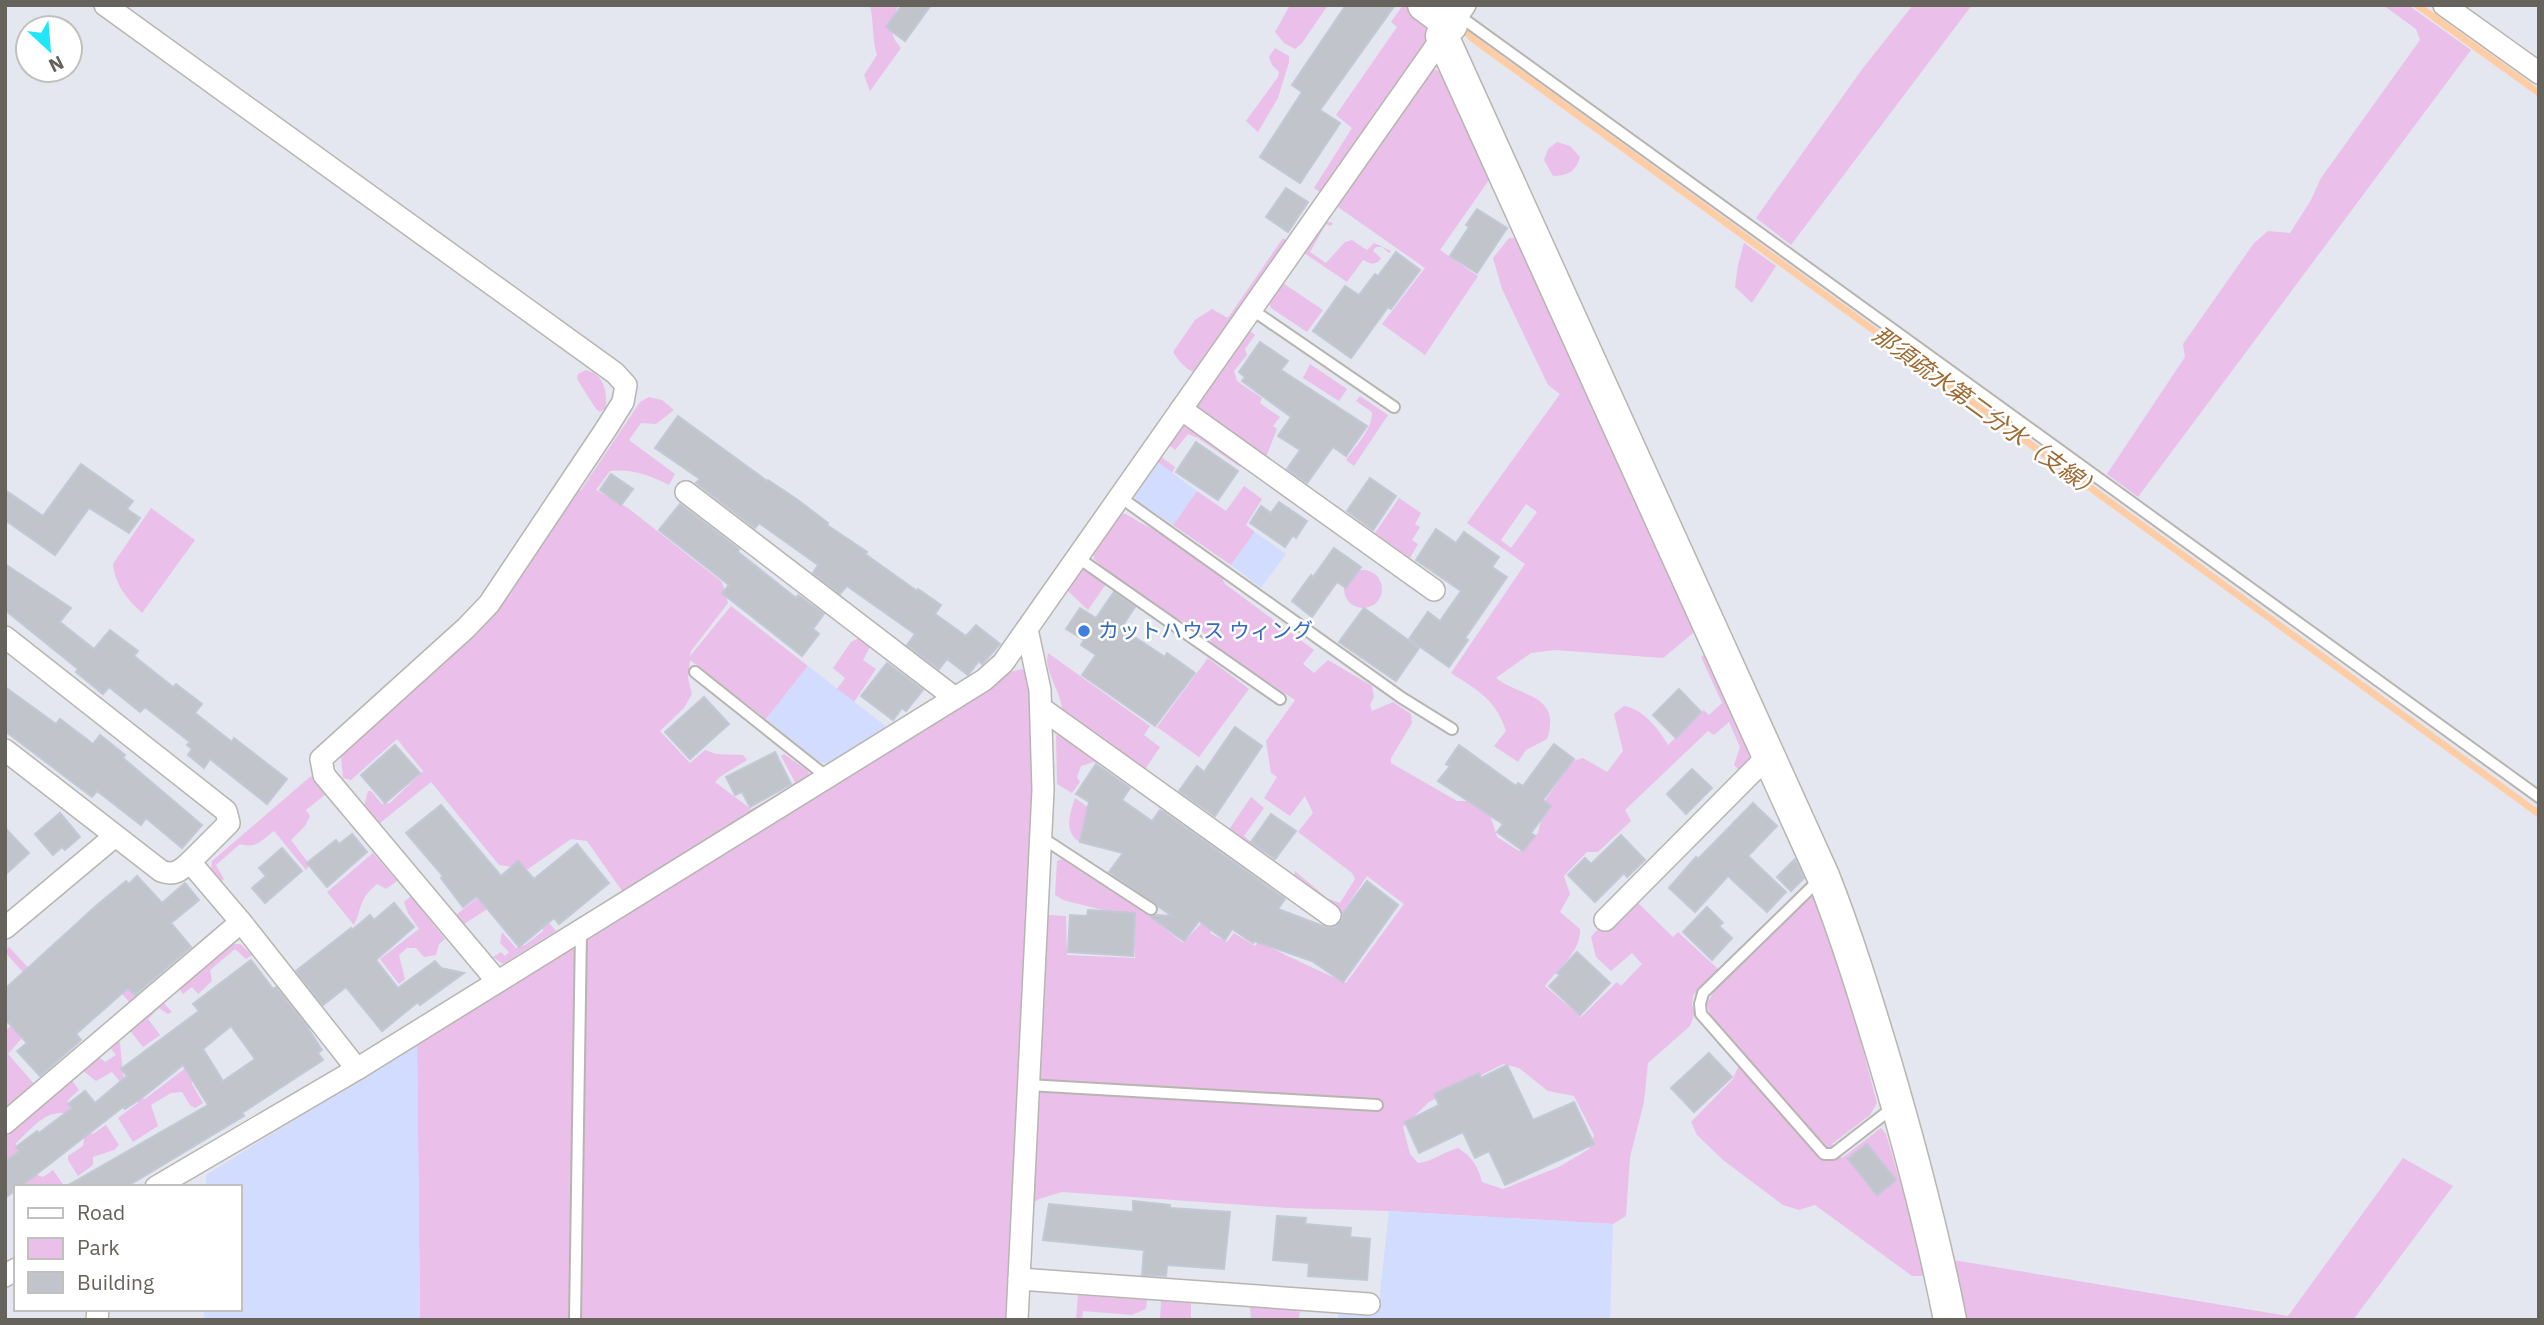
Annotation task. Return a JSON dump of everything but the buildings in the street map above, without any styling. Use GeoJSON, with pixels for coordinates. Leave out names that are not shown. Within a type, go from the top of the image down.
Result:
{"type":"FeatureCollection","features":[{"type":"Feature","properties":{"kind":"street"},"geometry":{"type":"LineString","coordinates":[[106,5],[615,373],[626,385],[623,402],[489,604],[321,759],[324,775],[497,981]]}},
{"type":"Feature","properties":{"kind":"street"},"geometry":{"type":"LineString","coordinates":[[1424,5],[1454,21],[1768,756],[1823,876],[1860,978],[1897,1104],[1917,1174],[1950,1320]]}},
{"type":"Feature","properties":{"kind":"street"},"geometry":{"type":"LineString","coordinates":[[2444,5],[2539,74]]}},
{"type":"Feature","properties":{"kind":"street"},"geometry":{"type":"LineString","coordinates":[[159,1185],[356,1069],[985,680],[1003,663],[1454,21]]}},
{"type":"Feature","properties":{"kind":"street"},"geometry":{"type":"LineString","coordinates":[[1181,409],[1434,590]]}},
{"type":"Feature","properties":{"kind":"street"},"geometry":{"type":"LineString","coordinates":[[686,492],[955,698]]}},
{"type":"Feature","properties":{"kind":"street"},"geometry":{"type":"LineString","coordinates":[[1017,1320],[1043,790],[1040,690],[1027,629]]}},
{"type":"Feature","properties":{"kind":"street"},"geometry":{"type":"LineString","coordinates":[[5,637],[226,811],[229,824],[181,871],[171,875],[161,871],[5,750]]}},
{"type":"Feature","properties":{"kind":"street"},"geometry":{"type":"LineString","coordinates":[[1041,708],[1330,915]]}},
{"type":"Feature","properties":{"kind":"street"},"geometry":{"type":"LineString","coordinates":[[1605,920],[1768,756]]}},
{"type":"Feature","properties":{"kind":"street"},"geometry":{"type":"LineString","coordinates":[[5,928],[115,836]]}},
{"type":"Feature","properties":{"kind":"street"},"geometry":{"type":"LineString","coordinates":[[190,862],[241,922],[356,1069]]}},
{"type":"Feature","properties":{"kind":"street"},"geometry":{"type":"LineString","coordinates":[[5,1123],[241,922]]}},
{"type":"Feature","properties":{"kind":"street"},"geometry":{"type":"LineString","coordinates":[[1020,1279],[1369,1304]]}},
{"type":"Feature","properties":{"kind":"lane"},"geometry":{"type":"LineString","coordinates":[[1454,21],[2539,797]]}},
{"type":"Feature","properties":{"kind":"lane"},"geometry":{"type":"LineString","coordinates":[[1251,309],[1394,407]]}},
{"type":"Feature","properties":{"kind":"lane"},"geometry":{"type":"LineString","coordinates":[[1120,497],[1402,698],[1452,729]]}},
{"type":"Feature","properties":{"kind":"lane"},"geometry":{"type":"LineString","coordinates":[[1077,557],[1280,699]]}},
{"type":"Feature","properties":{"kind":"lane"},"geometry":{"type":"LineString","coordinates":[[695,672],[827,777]]}},
{"type":"Feature","properties":{"kind":"lane"},"geometry":{"type":"LineString","coordinates":[[1041,837],[1151,909]]}},
{"type":"Feature","properties":{"kind":"lane"},"geometry":{"type":"LineString","coordinates":[[1823,876],[1703,993],[1701,1014],[1824,1154],[1832,1154],[1897,1104]]}},
{"type":"Feature","properties":{"kind":"lane"},"geometry":{"type":"LineString","coordinates":[[575,1320],[581,930]]}},
{"type":"Feature","properties":{"kind":"lane"},"geometry":{"type":"LineString","coordinates":[[1027,1085],[1377,1105]]}},
{"type":"Feature","properties":{"kind":"green space"},"geometry":{"type":"Polygon","coordinates":[[[870,5],[898,5],[892,32],[901,48],[870,91],[864,75],[877,55],[870,5]]]}},
{"type":"Feature","properties":{"kind":"green space"},"geometry":{"type":"Polygon","coordinates":[[[1290,5],[1328,5],[1295,49],[1284,43],[1275,32],[1290,5]]]}},
{"type":"Feature","properties":{"kind":"green space"},"geometry":{"type":"Polygon","coordinates":[[[1403,5],[1424,20],[1430,37],[1323,194],[1314,188],[1352,128],[1336,115],[1397,27],[1391,22],[1403,5]]]}},
{"type":"Feature","properties":{"kind":"green space"},"geometry":{"type":"Polygon","coordinates":[[[1913,5],[1972,5],[1791,245],[1756,218],[1863,68],[1913,5]]]}},
{"type":"Feature","properties":{"kind":"green space"},"geometry":{"type":"Polygon","coordinates":[[[2383,5],[2408,5],[2471,50],[2138,497],[2107,474],[2185,357],[2183,344],[2254,243],[2268,231],[2290,233],[2321,178],[2420,40],[2416,29],[2383,5]]]}},
{"type":"Feature","properties":{"kind":"green space"},"geometry":{"type":"Polygon","coordinates":[[[1275,48],[1289,56],[1289,62],[1278,98],[1258,132],[1246,121],[1278,77],[1279,72],[1269,57],[1275,48]]]}},
{"type":"Feature","properties":{"kind":"green space"},"geometry":{"type":"Polygon","coordinates":[[[1434,69],[1442,73],[1491,177],[1440,250],[1478,276],[1425,355],[1382,324],[1425,268],[1338,207],[1425,75],[1434,69]]]}},
{"type":"Feature","properties":{"kind":"green space"},"geometry":{"type":"Polygon","coordinates":[[[1557,142],[1570,146],[1580,157],[1571,172],[1553,176],[1544,160],[1548,149],[1557,142]]]}},
{"type":"Feature","properties":{"kind":"green space"},"geometry":{"type":"Polygon","coordinates":[[[1325,221],[1333,223],[1331,226],[1326,224],[1310,252],[1326,263],[1345,242],[1352,240],[1367,250],[1374,243],[1391,251],[1389,253],[1382,247],[1376,247],[1373,251],[1381,258],[1378,262],[1372,264],[1363,260],[1347,282],[1304,253],[1325,221]]]}},
{"type":"Feature","properties":{"kind":"green space"},"geometry":{"type":"Polygon","coordinates":[[[1283,238],[1287,241],[1195,373],[1188,369],[1173,352],[1195,320],[1212,309],[1228,318],[1283,238]]]}},
{"type":"Feature","properties":{"kind":"green space"},"geometry":{"type":"Polygon","coordinates":[[[1509,238],[1526,238],[1698,625],[1692,634],[1663,658],[1555,650],[1531,653],[1496,678],[1537,699],[1549,713],[1547,739],[1526,750],[1518,762],[1494,746],[1506,731],[1491,703],[1451,673],[1525,564],[1467,523],[1560,394],[1548,385],[1502,289],[1493,258],[1509,238]],[[1526,504],[1501,540],[1511,548],[1537,512],[1526,504]]]}},
{"type":"Feature","properties":{"kind":"green space"},"geometry":{"type":"Polygon","coordinates":[[[1744,243],[1776,266],[1752,303],[1735,287],[1744,243]]]}},
{"type":"Feature","properties":{"kind":"green space"},"geometry":{"type":"Polygon","coordinates":[[[1280,281],[1323,310],[1307,332],[1271,308],[1268,299],[1280,281]]]}},
{"type":"Feature","properties":{"kind":"green space"},"geometry":{"type":"Polygon","coordinates":[[[1250,331],[1255,335],[1245,349],[1247,355],[1234,371],[1237,381],[1262,398],[1260,403],[1280,417],[1273,426],[1277,429],[1266,457],[1198,411],[1195,403],[1241,338],[1250,331]]]}},
{"type":"Feature","properties":{"kind":"green space"},"geometry":{"type":"Polygon","coordinates":[[[1310,364],[1347,389],[1339,401],[1303,378],[1310,364]]]}},
{"type":"Feature","properties":{"kind":"green space"},"geometry":{"type":"Polygon","coordinates":[[[586,370],[597,375],[603,384],[606,408],[600,412],[577,379],[578,374],[586,370]]]}},
{"type":"Feature","properties":{"kind":"green space"},"geometry":{"type":"Polygon","coordinates":[[[1360,396],[1388,415],[1354,466],[1346,460],[1366,432],[1372,412],[1356,401],[1360,396]]]}},
{"type":"Feature","properties":{"kind":"green space"},"geometry":{"type":"Polygon","coordinates":[[[649,397],[662,400],[674,410],[656,424],[641,423],[629,440],[675,474],[669,485],[641,474],[610,471],[596,490],[628,508],[722,582],[728,603],[691,651],[690,656],[731,606],[808,666],[766,719],[690,660],[688,678],[692,694],[684,708],[660,731],[690,763],[705,750],[716,754],[743,755],[747,760],[715,782],[751,809],[786,790],[795,782],[781,756],[784,754],[808,771],[811,778],[1003,674],[1022,669],[1030,676],[1036,708],[1030,914],[1066,916],[1067,955],[1135,958],[1132,924],[1114,913],[1063,900],[1055,895],[1057,861],[1062,859],[1148,915],[1183,943],[1209,915],[1217,918],[1210,933],[1227,942],[1234,933],[1255,946],[1259,941],[1346,983],[1404,904],[1367,876],[1340,916],[1294,879],[1295,871],[1327,898],[1340,903],[1355,879],[1352,873],[1298,832],[1313,813],[1305,796],[1290,816],[1264,798],[1277,777],[1271,773],[1266,741],[1295,700],[1213,646],[1209,637],[1196,627],[1175,618],[1113,576],[1094,559],[1093,548],[1119,513],[1129,515],[1183,548],[1221,576],[1225,584],[1314,650],[1303,664],[1314,673],[1328,660],[1372,686],[1372,711],[1393,702],[1411,714],[1412,723],[1391,758],[1391,763],[1457,801],[1473,801],[1488,808],[1497,837],[1519,851],[1538,833],[1546,799],[1573,761],[1583,758],[1607,772],[1623,751],[1614,714],[1624,706],[1638,711],[1650,721],[1668,745],[1704,710],[1709,715],[1722,703],[1701,657],[1707,652],[1750,745],[1749,761],[1739,770],[1734,765],[1740,747],[1729,722],[1714,735],[1708,731],[1625,810],[1631,821],[1598,852],[1587,852],[1564,876],[1570,894],[1560,912],[1580,929],[1579,937],[1573,953],[1545,986],[1581,1017],[1617,982],[1621,986],[1642,964],[1632,953],[1611,971],[1596,957],[1591,937],[1598,929],[1610,931],[1638,903],[1673,937],[1678,932],[1719,970],[1693,995],[1695,1013],[1690,1026],[1648,1063],[1644,1102],[1630,1157],[1626,1216],[1613,1224],[1287,1208],[1062,1192],[1039,1199],[1016,1214],[1010,1320],[420,1320],[417,1043],[632,905],[587,841],[571,839],[528,869],[499,865],[431,782],[380,823],[364,806],[368,791],[382,804],[390,803],[423,771],[397,739],[351,780],[343,778],[341,757],[492,613],[573,494],[581,490],[640,402],[649,397]],[[1503,1064],[1429,1102],[1403,1127],[1410,1154],[1418,1163],[1458,1148],[1474,1162],[1482,1182],[1503,1189],[1559,1167],[1589,1149],[1594,1135],[1574,1096],[1548,1091],[1519,1068],[1503,1064]]]}},
{"type":"Feature","properties":{"kind":"green space"},"geometry":{"type":"Polygon","coordinates":[[[1187,424],[1243,463],[1240,467],[1188,434],[1175,450],[1170,446],[1160,456],[1175,467],[1172,473],[1155,460],[1178,426],[1187,424]]]}},
{"type":"Feature","properties":{"kind":"green space"},"geometry":{"type":"Polygon","coordinates":[[[1244,486],[1262,499],[1246,525],[1255,532],[1231,565],[1173,525],[1197,491],[1226,511],[1244,486]]]}},
{"type":"Feature","properties":{"kind":"green space"},"geometry":{"type":"Polygon","coordinates":[[[1399,498],[1421,513],[1415,524],[1420,527],[1412,540],[1418,544],[1410,558],[1375,533],[1399,498]]]}},
{"type":"Feature","properties":{"kind":"green space"},"geometry":{"type":"Polygon","coordinates":[[[151,508],[195,540],[142,613],[123,591],[116,579],[113,564],[151,508]]]}},
{"type":"Feature","properties":{"kind":"green space"},"geometry":{"type":"Polygon","coordinates":[[[1078,567],[1106,584],[1088,610],[1065,588],[1078,567]]]}},
{"type":"Feature","properties":{"kind":"green space"},"geometry":{"type":"Polygon","coordinates":[[[1363,570],[1377,575],[1382,589],[1377,603],[1363,608],[1349,603],[1344,589],[1349,575],[1363,570]]]}},
{"type":"Feature","properties":{"kind":"green space"},"geometry":{"type":"Polygon","coordinates":[[[861,637],[871,645],[863,660],[876,669],[854,702],[837,689],[845,678],[833,668],[851,642],[861,637]]]}},
{"type":"Feature","properties":{"kind":"green space"},"geometry":{"type":"Polygon","coordinates":[[[1048,653],[1150,726],[1144,735],[1160,747],[1144,771],[1062,715],[1060,699],[1048,668],[1048,653]]]}},
{"type":"Feature","properties":{"kind":"green space"},"geometry":{"type":"Polygon","coordinates":[[[1208,658],[1249,689],[1199,757],[1157,727],[1208,658]]]}},
{"type":"Feature","properties":{"kind":"green space"},"geometry":{"type":"Polygon","coordinates":[[[1059,733],[1108,765],[1106,768],[1094,762],[1081,766],[1077,777],[1080,782],[1072,793],[1057,784],[1056,736],[1059,733]]]}},
{"type":"Feature","properties":{"kind":"green space"},"geometry":{"type":"Polygon","coordinates":[[[311,776],[326,794],[306,810],[310,816],[305,826],[291,840],[310,865],[306,870],[274,831],[255,844],[240,844],[216,865],[224,879],[220,882],[211,871],[212,861],[311,776]]]}},
{"type":"Feature","properties":{"kind":"green space"},"geometry":{"type":"Polygon","coordinates":[[[1251,797],[1264,808],[1244,836],[1272,859],[1271,863],[1228,831],[1251,797]]]}},
{"type":"Feature","properties":{"kind":"green space"},"geometry":{"type":"Polygon","coordinates":[[[1075,798],[1119,829],[1085,822],[1080,842],[1070,828],[1075,798]]]}},
{"type":"Feature","properties":{"kind":"green space"},"geometry":{"type":"Polygon","coordinates":[[[373,853],[397,881],[386,889],[377,884],[371,890],[364,899],[354,925],[327,892],[373,853]]]}},
{"type":"Feature","properties":{"kind":"green space"},"geometry":{"type":"Polygon","coordinates":[[[508,873],[556,931],[503,964],[493,957],[501,952],[505,956],[509,952],[500,943],[502,932],[516,948],[525,945],[543,931],[542,922],[514,892],[464,924],[456,915],[508,873]]]}},
{"type":"Feature","properties":{"kind":"green space"},"geometry":{"type":"Polygon","coordinates":[[[411,896],[445,939],[439,944],[436,955],[424,957],[416,948],[407,948],[399,955],[405,979],[399,984],[380,959],[419,929],[404,902],[411,896]]]}},
{"type":"Feature","properties":{"kind":"green space"},"geometry":{"type":"Polygon","coordinates":[[[1811,896],[1816,898],[1855,1020],[1877,1103],[1870,1115],[1832,1144],[1842,1158],[1881,1128],[1886,1134],[1926,1271],[1922,1276],[1912,1276],[1815,1205],[1799,1210],[1783,1205],[1723,1160],[1697,1135],[1691,1122],[1733,1079],[1743,1055],[1711,1018],[1707,1004],[1714,991],[1811,896]],[[1867,1144],[1848,1159],[1877,1195],[1896,1180],[1867,1144]]]}},
{"type":"Feature","properties":{"kind":"green space"},"geometry":{"type":"Polygon","coordinates":[[[227,944],[240,944],[252,955],[246,959],[235,949],[210,970],[212,981],[198,994],[192,987],[183,994],[178,987],[227,944]]]}},
{"type":"Feature","properties":{"kind":"green space"},"geometry":{"type":"Polygon","coordinates":[[[9,947],[51,992],[100,950],[136,997],[130,1003],[95,962],[50,999],[55,1013],[23,1037],[8,1054],[36,1086],[5,1112],[5,1031],[45,997],[5,952],[9,947]]]}},
{"type":"Feature","properties":{"kind":"green space"},"geometry":{"type":"Polygon","coordinates":[[[161,1000],[172,1012],[168,1014],[159,1008],[148,1019],[160,1035],[143,1047],[128,1028],[161,1000]]]}},
{"type":"Feature","properties":{"kind":"green space"},"geometry":{"type":"Polygon","coordinates":[[[116,1038],[120,1043],[123,1075],[140,1098],[145,1099],[192,1063],[192,1084],[203,1103],[195,1108],[182,1092],[171,1093],[151,1105],[158,1126],[133,1142],[118,1118],[138,1103],[112,1072],[96,1081],[82,1070],[98,1056],[105,1062],[116,1055],[108,1045],[116,1038]]]}},
{"type":"Feature","properties":{"kind":"green space"},"geometry":{"type":"Polygon","coordinates":[[[70,1078],[79,1090],[68,1100],[76,1120],[93,1134],[106,1125],[119,1145],[114,1150],[93,1157],[93,1165],[78,1176],[68,1156],[83,1146],[84,1139],[64,1113],[49,1115],[16,1143],[17,1148],[29,1169],[43,1177],[53,1170],[64,1185],[26,1185],[27,1180],[10,1160],[5,1159],[5,1135],[70,1078]]]}},
{"type":"Feature","properties":{"kind":"green space"},"geometry":{"type":"Polygon","coordinates":[[[2403,1158],[2453,1186],[2353,1320],[1960,1320],[1953,1260],[2288,1316],[2403,1158]]]}},
{"type":"Feature","properties":{"kind":"green space"},"geometry":{"type":"Polygon","coordinates":[[[1078,1295],[1147,1300],[1146,1309],[1132,1315],[1083,1311],[1082,1320],[1076,1320],[1078,1295]]]}},
{"type":"Feature","properties":{"kind":"green space"},"geometry":{"type":"Polygon","coordinates":[[[1161,1301],[1191,1303],[1191,1320],[1160,1320],[1161,1301]]]}},
{"type":"Feature","properties":{"kind":"green space"},"geometry":{"type":"Polygon","coordinates":[[[1250,1305],[1300,1309],[1299,1320],[1251,1320],[1250,1305]]]}},
{"type":"Feature","properties":{"kind":"sand"},"geometry":{"type":"Polygon","coordinates":[[[1155,460],[1197,491],[1173,525],[1137,501],[1133,494],[1155,460]]]}},
{"type":"Feature","properties":{"kind":"sand"},"geometry":{"type":"Polygon","coordinates":[[[1255,532],[1286,554],[1261,588],[1231,565],[1255,532]]]}},
{"type":"Feature","properties":{"kind":"sand"},"geometry":{"type":"Polygon","coordinates":[[[808,666],[888,728],[834,763],[825,764],[818,761],[766,719],[808,666]]]}},
{"type":"Feature","properties":{"kind":"sand"},"geometry":{"type":"Polygon","coordinates":[[[417,1043],[420,1320],[204,1320],[204,1311],[242,1311],[242,1185],[206,1185],[206,1175],[417,1043]]]}},
{"type":"Feature","properties":{"kind":"sand"},"geometry":{"type":"Polygon","coordinates":[[[1389,1211],[1613,1224],[1610,1320],[1338,1320],[1338,1310],[1378,1312],[1389,1211]]]}},
{"type":"Feature","properties":{"kind":"waterway","name":"那須疏水第二分水（支線）"},"geometry":{"type":"LineString","coordinates":[[2417,5],[2539,93]]}},
{"type":"Feature","properties":{"kind":"waterway","name":"那須疏水第二分水（支線）"},"geometry":{"type":"LineString","coordinates":[[1461,25],[1473,39],[2539,814]]}},
{"type":"Feature","properties":{"kind":"place","name":"カットハウス ウィング"},"geometry":{"type":"Point","coordinates":[1084,631]}}]}
